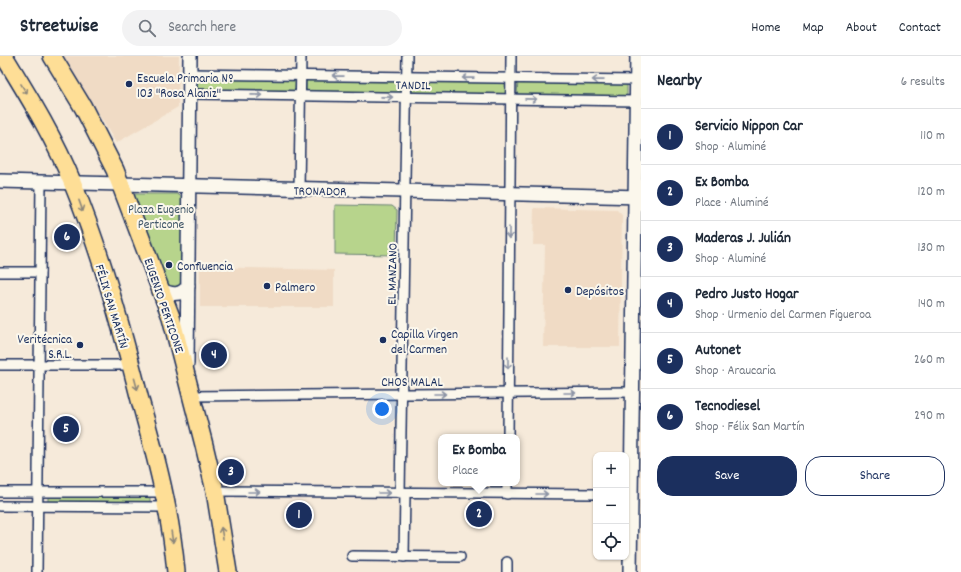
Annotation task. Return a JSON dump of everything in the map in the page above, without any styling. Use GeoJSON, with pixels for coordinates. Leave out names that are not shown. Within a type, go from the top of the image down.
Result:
{"type":"FeatureCollection","features":[{"type":"Feature","properties":{"kind":"highway","name":"FÉLIX SAN MARTÍN"},"geometry":{"type":"LineString","coordinates":[[4,56],[53,142],[72,183],[94,244],[131,365],[166,499],[176,572]]}},
{"type":"Feature","properties":{"kind":"highway","name":"EUGENIO PERTICONE"},"geometry":{"type":"LineString","coordinates":[[52,56],[94,128],[122,186],[161,290],[176,334],[187,374],[215,491],[228,572]]}},
{"type":"Feature","properties":{"kind":"street"},"geometry":{"type":"LineString","coordinates":[[187,374],[190,56]]}},
{"type":"Feature","properties":{"kind":"street"},"geometry":{"type":"LineString","coordinates":[[299,190],[302,56]]}},
{"type":"Feature","properties":{"kind":"street","name":"EL MANZANO"},"geometry":{"type":"LineString","coordinates":[[404,556],[401,394],[407,56]]}},
{"type":"Feature","properties":{"kind":"street"},"geometry":{"type":"LineString","coordinates":[[508,434],[511,56]]}},
{"type":"Feature","properties":{"kind":"street"},"geometry":{"type":"LineString","coordinates":[[630,572],[636,422],[632,392],[637,352],[637,56]]}},
{"type":"Feature","properties":{"kind":"street","name":"TANDIL"},"geometry":{"type":"LineString","coordinates":[[190,74],[637,80]]}},
{"type":"Feature","properties":{"kind":"street","name":"TANDIL"},"geometry":{"type":"LineString","coordinates":[[190,94],[636,101]]}},
{"type":"Feature","properties":{"kind":"street","name":"TRONADOR"},"geometry":{"type":"LineString","coordinates":[[0,181],[122,186],[638,197]]}},
{"type":"Feature","properties":{"kind":"street"},"geometry":{"type":"LineString","coordinates":[[37,572],[41,182]]}},
{"type":"Feature","properties":{"kind":"street"},"geometry":{"type":"LineString","coordinates":[[0,272],[40,272]]}},
{"type":"Feature","properties":{"kind":"street"},"geometry":{"type":"LineString","coordinates":[[161,290],[176,294],[183,292],[188,286]]}},
{"type":"Feature","properties":{"kind":"street"},"geometry":{"type":"LineString","coordinates":[[0,364],[131,365]]}},
{"type":"Feature","properties":{"kind":"street","name":"CHOS MALAL"},"geometry":{"type":"LineString","coordinates":[[192,396],[632,392]]}},
{"type":"Feature","properties":{"kind":"street"},"geometry":{"type":"LineString","coordinates":[[507,494],[508,486]]}},
{"type":"Feature","properties":{"kind":"street"},"geometry":{"type":"LineString","coordinates":[[215,491],[593,494]]}},
{"type":"Feature","properties":{"kind":"street"},"geometry":{"type":"LineString","coordinates":[[0,492],[38,492],[166,499]]}},
{"type":"Feature","properties":{"kind":"street"},"geometry":{"type":"LineString","coordinates":[[0,506],[38,507],[166,499]]}},
{"type":"Feature","properties":{"kind":"street"},"geometry":{"type":"LineString","coordinates":[[352,556],[460,557]]}},
{"type":"Feature","properties":{"kind":"street"},"geometry":{"type":"LineString","coordinates":[[507,562],[507,572]]}},
{"type":"Feature","properties":{"kind":"shaded area","name":"Escuela Primaria Nº 103 \"Rosa Alaniz\""},"geometry":{"type":"Polygon","coordinates":[[[63,56],[179,56],[178,107],[116,143],[63,56]]]}},
{"type":"Feature","properties":{"kind":"shaded area"},"geometry":{"type":"Polygon","coordinates":[[[534,208],[617,210],[622,215],[620,347],[543,347],[545,245],[533,245],[534,208]]]}},
{"type":"Feature","properties":{"kind":"shaded area","name":"Palmero"},"geometry":{"type":"Polygon","coordinates":[[[200,267],[334,270],[334,307],[200,307],[200,267]]]}},
{"type":"Feature","properties":{"kind":"green space"},"geometry":{"type":"Polygon","coordinates":[[[197,77],[296,78],[295,92],[197,90],[197,77]]]}},
{"type":"Feature","properties":{"kind":"green space"},"geometry":{"type":"Polygon","coordinates":[[[306,79],[402,80],[402,93],[306,92],[306,79]]]}},
{"type":"Feature","properties":{"kind":"green space"},"geometry":{"type":"Polygon","coordinates":[[[411,80],[507,82],[507,95],[411,93],[411,80]]]}},
{"type":"Feature","properties":{"kind":"green space"},"geometry":{"type":"Polygon","coordinates":[[[518,81],[627,84],[627,97],[517,95],[518,81]]]}},
{"type":"Feature","properties":{"kind":"green space","name":"Plaza Eugenio Perticone"},"geometry":{"type":"Polygon","coordinates":[[[133,194],[177,194],[182,197],[181,286],[169,290],[133,194]]]}},
{"type":"Feature","properties":{"kind":"green space"},"geometry":{"type":"Polygon","coordinates":[[[335,205],[392,206],[397,210],[396,255],[335,254],[335,205]]]}},
{"type":"Feature","properties":{"kind":"green space"},"geometry":{"type":"Polygon","coordinates":[[[48,495],[150,496],[150,504],[48,502],[48,495]]]}},
{"type":"Feature","properties":{"kind":"place","name":"Escuela Primaria Nº 103 \"Rosa Alaniz\""},"geometry":{"type":"Point","coordinates":[129,84]}},
{"type":"Feature","properties":{"kind":"place","name":"Tecnodiesel"},"geometry":{"type":"Point","coordinates":[67,237]}},
{"type":"Feature","properties":{"kind":"place","name":"Confluencia"},"geometry":{"type":"Point","coordinates":[169,265]}},
{"type":"Feature","properties":{"kind":"place","name":"Palmero"},"geometry":{"type":"Point","coordinates":[267,286]}},
{"type":"Feature","properties":{"kind":"place","name":"Depósitos"},"geometry":{"type":"Point","coordinates":[568,290]}},
{"type":"Feature","properties":{"kind":"place","name":"Capilla Virgen del Carmen"},"geometry":{"type":"Point","coordinates":[383,340]}},
{"type":"Feature","properties":{"kind":"place","name":"Veritécnica S.R.L."},"geometry":{"type":"Point","coordinates":[80,345]}},
{"type":"Feature","properties":{"kind":"place","name":"Pedro Justo Hogar"},"geometry":{"type":"Point","coordinates":[214,355]}},
{"type":"Feature","properties":{"kind":"place","name":"Autonet"},"geometry":{"type":"Point","coordinates":[66,429]}},
{"type":"Feature","properties":{"kind":"place","name":"Maderas J. Julián"},"geometry":{"type":"Point","coordinates":[231,472]}},
{"type":"Feature","properties":{"kind":"place","name":"Ex Bomba"},"geometry":{"type":"Point","coordinates":[479,514]}},
{"type":"Feature","properties":{"kind":"place","name":"Servicio Nippon Car"},"geometry":{"type":"Point","coordinates":[299,515]}}]}
